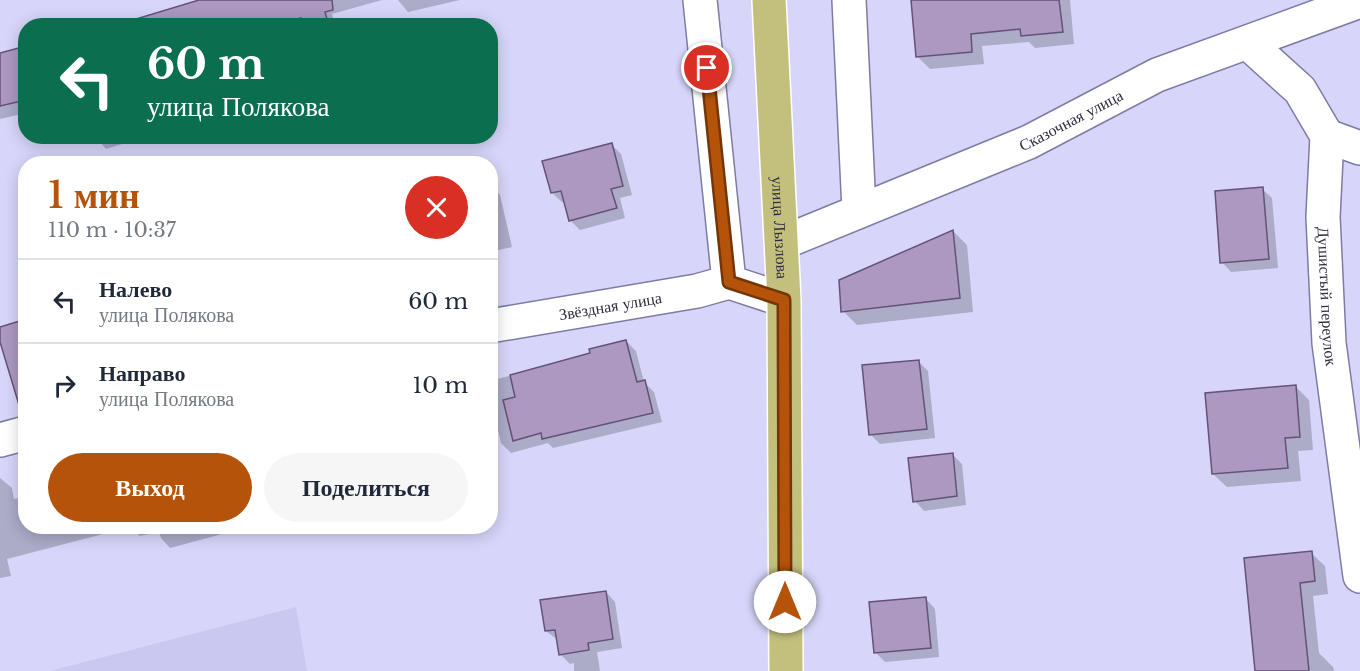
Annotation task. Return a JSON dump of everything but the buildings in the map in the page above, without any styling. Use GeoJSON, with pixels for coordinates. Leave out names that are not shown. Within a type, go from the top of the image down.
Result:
{"type":"FeatureCollection","features":[{"type":"Feature","properties":{"kind":"main road","name":"улица Лызлова"},"geometry":{"type":"LineString","coordinates":[[769,0],[784,300],[786,671]]}},
{"type":"Feature","properties":{"kind":"street"},"geometry":{"type":"LineString","coordinates":[[700,0],[729,282],[784,300]]}},
{"type":"Feature","properties":{"kind":"street"},"geometry":{"type":"LineString","coordinates":[[849,0],[859,210]]}},
{"type":"Feature","properties":{"kind":"street","name":"Сказочная улица"},"geometry":{"type":"LineString","coordinates":[[782,243],[1029,142],[1157,75],[1248,43],[1302,11],[1360,1]]}},
{"type":"Feature","properties":{"kind":"street"},"geometry":{"type":"LineString","coordinates":[[1248,43],[1299,90],[1327,136],[1360,148]]}},
{"type":"Feature","properties":{"kind":"street","name":"Душистый переулок"},"geometry":{"type":"LineString","coordinates":[[1327,136],[1323,217],[1329,343],[1357,531],[1360,576]]}},
{"type":"Feature","properties":{"kind":"street","name":"Звёздная улица"},"geometry":{"type":"LineString","coordinates":[[498,325],[696,291],[729,282]]}},
{"type":"Feature","properties":{"kind":"street"},"geometry":{"type":"LineString","coordinates":[[0,440],[18,435]]}},
{"type":"Feature","properties":{"kind":"shaded area"},"geometry":{"type":"Polygon","coordinates":[[[296,607],[307,671],[50,671],[296,607]]]}},
{"type":"Feature","properties":{"kind":"route"},"geometry":{"type":"LineString","coordinates":[[707,68],[729,282],[784,300],[785,602]]}}]}
